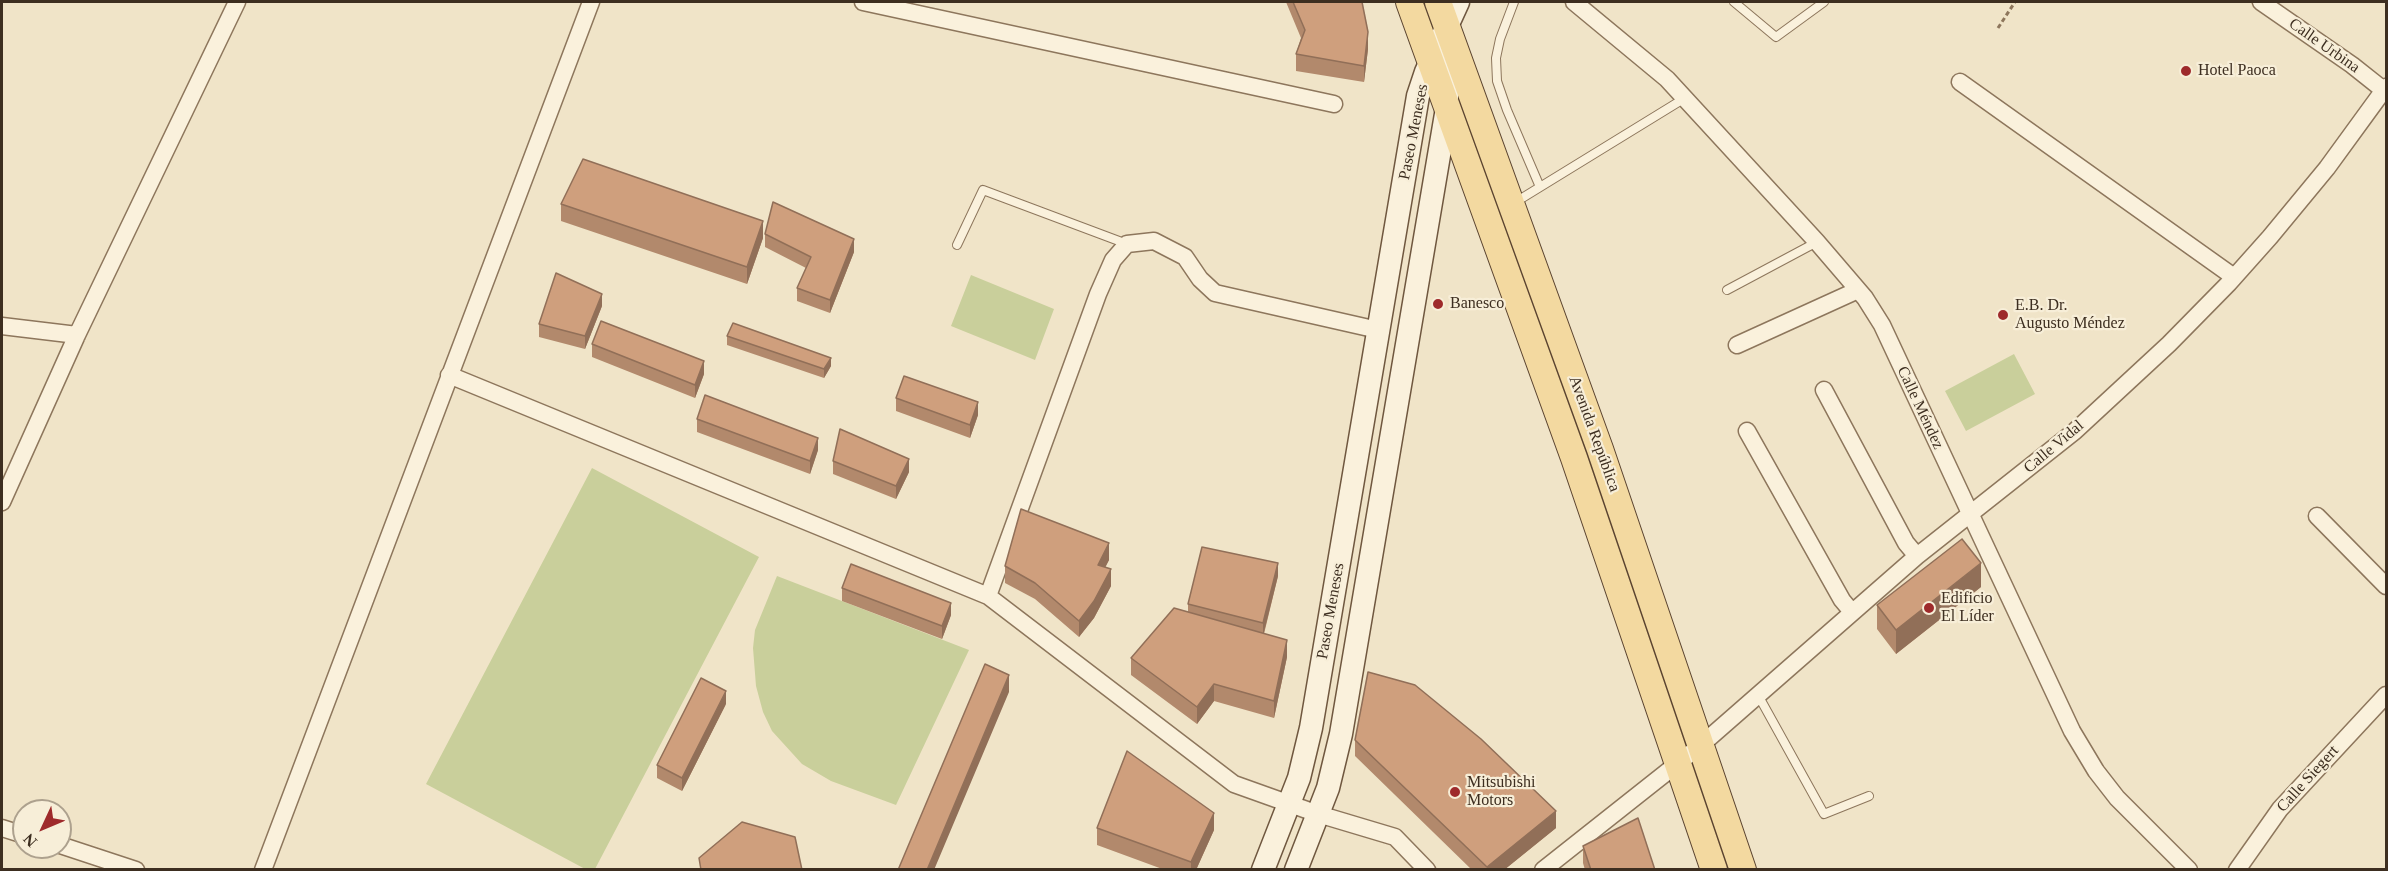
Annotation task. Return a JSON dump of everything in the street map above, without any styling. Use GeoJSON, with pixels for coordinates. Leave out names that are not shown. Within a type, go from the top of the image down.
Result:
{"type":"FeatureCollection","features":[{"type":"Feature","properties":{"kind":"main road","name":"Avenida República"},"geometry":{"type":"LineString","coordinates":[[1409,2],[1574,458],[1714,870]]}},
{"type":"Feature","properties":{"kind":"main road","name":"Avenida República"},"geometry":{"type":"LineString","coordinates":[[1438,2],[1600,449],[1743,870]]}},
{"type":"Feature","properties":{"kind":"street"},"geometry":{"type":"LineString","coordinates":[[2,502],[77,335],[237,2]]}},
{"type":"Feature","properties":{"kind":"street"},"geometry":{"type":"LineString","coordinates":[[263,870],[448,375],[591,2]]}},
{"type":"Feature","properties":{"kind":"street"},"geometry":{"type":"LineString","coordinates":[[863,2],[1334,104]]}},
{"type":"Feature","properties":{"kind":"street"},"geometry":{"type":"LineString","coordinates":[[1447,26],[1458,2]]}},
{"type":"Feature","properties":{"kind":"street","name":"Calle Méndez"},"geometry":{"type":"LineString","coordinates":[[1574,2],[1645,58],[1817,242],[1858,290],[1882,326],[2072,731],[2096,771],[2117,798],[2189,870]]}},
{"type":"Feature","properties":{"kind":"street","name":"Calle Urbina"},"geometry":{"type":"LineString","coordinates":[[2261,2],[2386,90]]}},
{"type":"Feature","properties":{"kind":"street","name":"Paseo Meneses"},"geometry":{"type":"LineString","coordinates":[[1263,870],[1299,778],[1311,728],[1417,104],[1430,62],[1447,26]]}},
{"type":"Feature","properties":{"kind":"street","name":"Paseo Meneses"},"geometry":{"type":"LineString","coordinates":[[1296,870],[1328,788],[1341,734],[1447,108],[1447,26]]}},
{"type":"Feature","properties":{"kind":"street"},"geometry":{"type":"LineString","coordinates":[[1960,82],[2234,277]]}},
{"type":"Feature","properties":{"kind":"street","name":"Calle Vidal"},"geometry":{"type":"LineString","coordinates":[[1543,870],[1701,745],[1917,556],[2075,430],[2183,330],[2234,277],[2305,195],[2386,90]]}},
{"type":"Feature","properties":{"kind":"street"},"geometry":{"type":"LineString","coordinates":[[988,596],[1098,294],[1113,260],[1127,244],[1154,241],[1185,257],[1200,279],[1215,293],[1378,330]]}},
{"type":"Feature","properties":{"kind":"street"},"geometry":{"type":"LineString","coordinates":[[1737,345],[1858,290]]}},
{"type":"Feature","properties":{"kind":"street"},"geometry":{"type":"LineString","coordinates":[[2,326],[77,335]]}},
{"type":"Feature","properties":{"kind":"street"},"geometry":{"type":"LineString","coordinates":[[448,375],[988,596],[1234,784],[1290,802],[1318,814],[1395,837],[1427,870]]}},
{"type":"Feature","properties":{"kind":"street"},"geometry":{"type":"LineString","coordinates":[[1824,390],[1906,543],[1917,556]]}},
{"type":"Feature","properties":{"kind":"street"},"geometry":{"type":"LineString","coordinates":[[1747,431],[1842,600],[1852,612]]}},
{"type":"Feature","properties":{"kind":"street"},"geometry":{"type":"LineString","coordinates":[[2317,516],[2386,586]]}},
{"type":"Feature","properties":{"kind":"street","name":"Calle Siegert"},"geometry":{"type":"LineString","coordinates":[[2237,870],[2280,809],[2386,695]]}},
{"type":"Feature","properties":{"kind":"street"},"geometry":{"type":"LineString","coordinates":[[72,850],[136,870]]}},
{"type":"Feature","properties":{"kind":"lane"},"geometry":{"type":"LineString","coordinates":[[1514,2],[1500,39],[1496,58],[1497,81],[1540,187]]}},
{"type":"Feature","properties":{"kind":"lane"},"geometry":{"type":"LineString","coordinates":[[1734,2],[1776,37],[1824,2]]}},
{"type":"Feature","properties":{"kind":"lane"},"geometry":{"type":"LineString","coordinates":[[1511,205],[1684,98]]}},
{"type":"Feature","properties":{"kind":"lane"},"geometry":{"type":"LineString","coordinates":[[957,245],[983,189],[1127,244]]}},
{"type":"Feature","properties":{"kind":"lane"},"geometry":{"type":"LineString","coordinates":[[1727,290],[1817,242]]}},
{"type":"Feature","properties":{"kind":"lane"},"geometry":{"type":"LineString","coordinates":[[1758,695],[1824,814],[1869,796]]}},
{"type":"Feature","properties":{"kind":"path"},"geometry":{"type":"LineString","coordinates":[[1998,28],[2015,2]]}},
{"type":"Feature","properties":{"kind":"green space"},"geometry":{"type":"Polygon","coordinates":[[[971,275],[1054,309],[1035,360],[951,326],[971,275]]]}},
{"type":"Feature","properties":{"kind":"green space"},"geometry":{"type":"Polygon","coordinates":[[[2014,354],[2035,394],[1966,431],[1945,391],[2014,354]]]}},
{"type":"Feature","properties":{"kind":"green space"},"geometry":{"type":"Polygon","coordinates":[[[592,468],[759,557],[595,869],[587,870],[426,784],[592,468]]]}},
{"type":"Feature","properties":{"kind":"green space"},"geometry":{"type":"Polygon","coordinates":[[[777,576],[969,650],[896,805],[831,781],[802,764],[772,731],[763,712],[756,686],[753,648],[755,630],[777,576]]]}},
{"type":"Feature","properties":{"kind":"building"},"geometry":{"type":"Polygon","coordinates":[[[1293,2],[1362,2],[1368,32],[1364,66],[1296,54],[1305,30],[1293,2]]]}},
{"type":"Feature","properties":{"kind":"building"},"geometry":{"type":"Polygon","coordinates":[[[583,159],[763,221],[747,267],[561,204],[583,159]]]}},
{"type":"Feature","properties":{"kind":"building"},"geometry":{"type":"Polygon","coordinates":[[[773,202],[854,239],[830,300],[797,288],[811,257],[765,234],[773,202]]]}},
{"type":"Feature","properties":{"kind":"building"},"geometry":{"type":"Polygon","coordinates":[[[556,273],[602,294],[585,336],[539,324],[556,273]]]}},
{"type":"Feature","properties":{"kind":"building"},"geometry":{"type":"Polygon","coordinates":[[[601,321],[704,361],[695,385],[592,344],[601,321]]]}},
{"type":"Feature","properties":{"kind":"building"},"geometry":{"type":"Polygon","coordinates":[[[733,323],[831,358],[824,369],[727,336],[733,323]]]}},
{"type":"Feature","properties":{"kind":"building"},"geometry":{"type":"Polygon","coordinates":[[[904,376],[978,402],[970,425],[896,398],[904,376]]]}},
{"type":"Feature","properties":{"kind":"building"},"geometry":{"type":"Polygon","coordinates":[[[705,395],[818,438],[810,461],[697,419],[705,395]]]}},
{"type":"Feature","properties":{"kind":"building"},"geometry":{"type":"Polygon","coordinates":[[[840,429],[909,459],[896,486],[833,461],[840,429]]]}},
{"type":"Feature","properties":{"kind":"building"},"geometry":{"type":"Polygon","coordinates":[[[1021,509],[1109,543],[1098,565],[1111,569],[1094,601],[1079,621],[1035,583],[1005,566],[1021,509]]]}},
{"type":"Feature","properties":{"kind":"building"},"geometry":{"type":"Polygon","coordinates":[[[1962,539],[1981,563],[1896,630],[1877,605],[1962,539]]]}},
{"type":"Feature","properties":{"kind":"building"},"geometry":{"type":"Polygon","coordinates":[[[1202,547],[1278,563],[1263,623],[1188,604],[1202,547]]]}},
{"type":"Feature","properties":{"kind":"building"},"geometry":{"type":"Polygon","coordinates":[[[851,564],[951,603],[942,626],[842,588],[851,564]]]}},
{"type":"Feature","properties":{"kind":"building"},"geometry":{"type":"Polygon","coordinates":[[[1174,608],[1287,640],[1274,701],[1214,684],[1197,707],[1131,658],[1174,608]]]}},
{"type":"Feature","properties":{"kind":"building"},"geometry":{"type":"Polygon","coordinates":[[[985,664],[1009,675],[927,870],[898,870],[985,664]]]}},
{"type":"Feature","properties":{"kind":"building","name":"Mitsubishi Motors"},"geometry":{"type":"Polygon","coordinates":[[[1368,672],[1415,685],[1481,739],[1556,811],[1487,867],[1355,740],[1368,672]]]}},
{"type":"Feature","properties":{"kind":"building"},"geometry":{"type":"Polygon","coordinates":[[[701,678],[726,691],[682,778],[657,765],[701,678]]]}},
{"type":"Feature","properties":{"kind":"building"},"geometry":{"type":"Polygon","coordinates":[[[1127,751],[1214,813],[1191,862],[1097,828],[1127,751]]]}},
{"type":"Feature","properties":{"kind":"building"},"geometry":{"type":"Polygon","coordinates":[[[1638,818],[1655,870],[1591,870],[1583,846],[1638,818]]]}},
{"type":"Feature","properties":{"kind":"building"},"geometry":{"type":"Polygon","coordinates":[[[742,822],[795,837],[802,870],[701,870],[699,858],[742,822]]]}},
{"type":"Feature","properties":{"kind":"place","name":"Hotel Paoca"},"geometry":{"type":"Point","coordinates":[2186,71]}},
{"type":"Feature","properties":{"kind":"place","name":"Banesco"},"geometry":{"type":"Point","coordinates":[1438,304]}},
{"type":"Feature","properties":{"kind":"place","name":"E.B. Dr. Augusto Méndez"},"geometry":{"type":"Point","coordinates":[2003,315]}},
{"type":"Feature","properties":{"kind":"place","name":"Edificio El Líder"},"geometry":{"type":"Point","coordinates":[1929,608]}},
{"type":"Feature","properties":{"kind":"place","name":"Mitsubishi Motors"},"geometry":{"type":"Point","coordinates":[1455,792]}}]}
